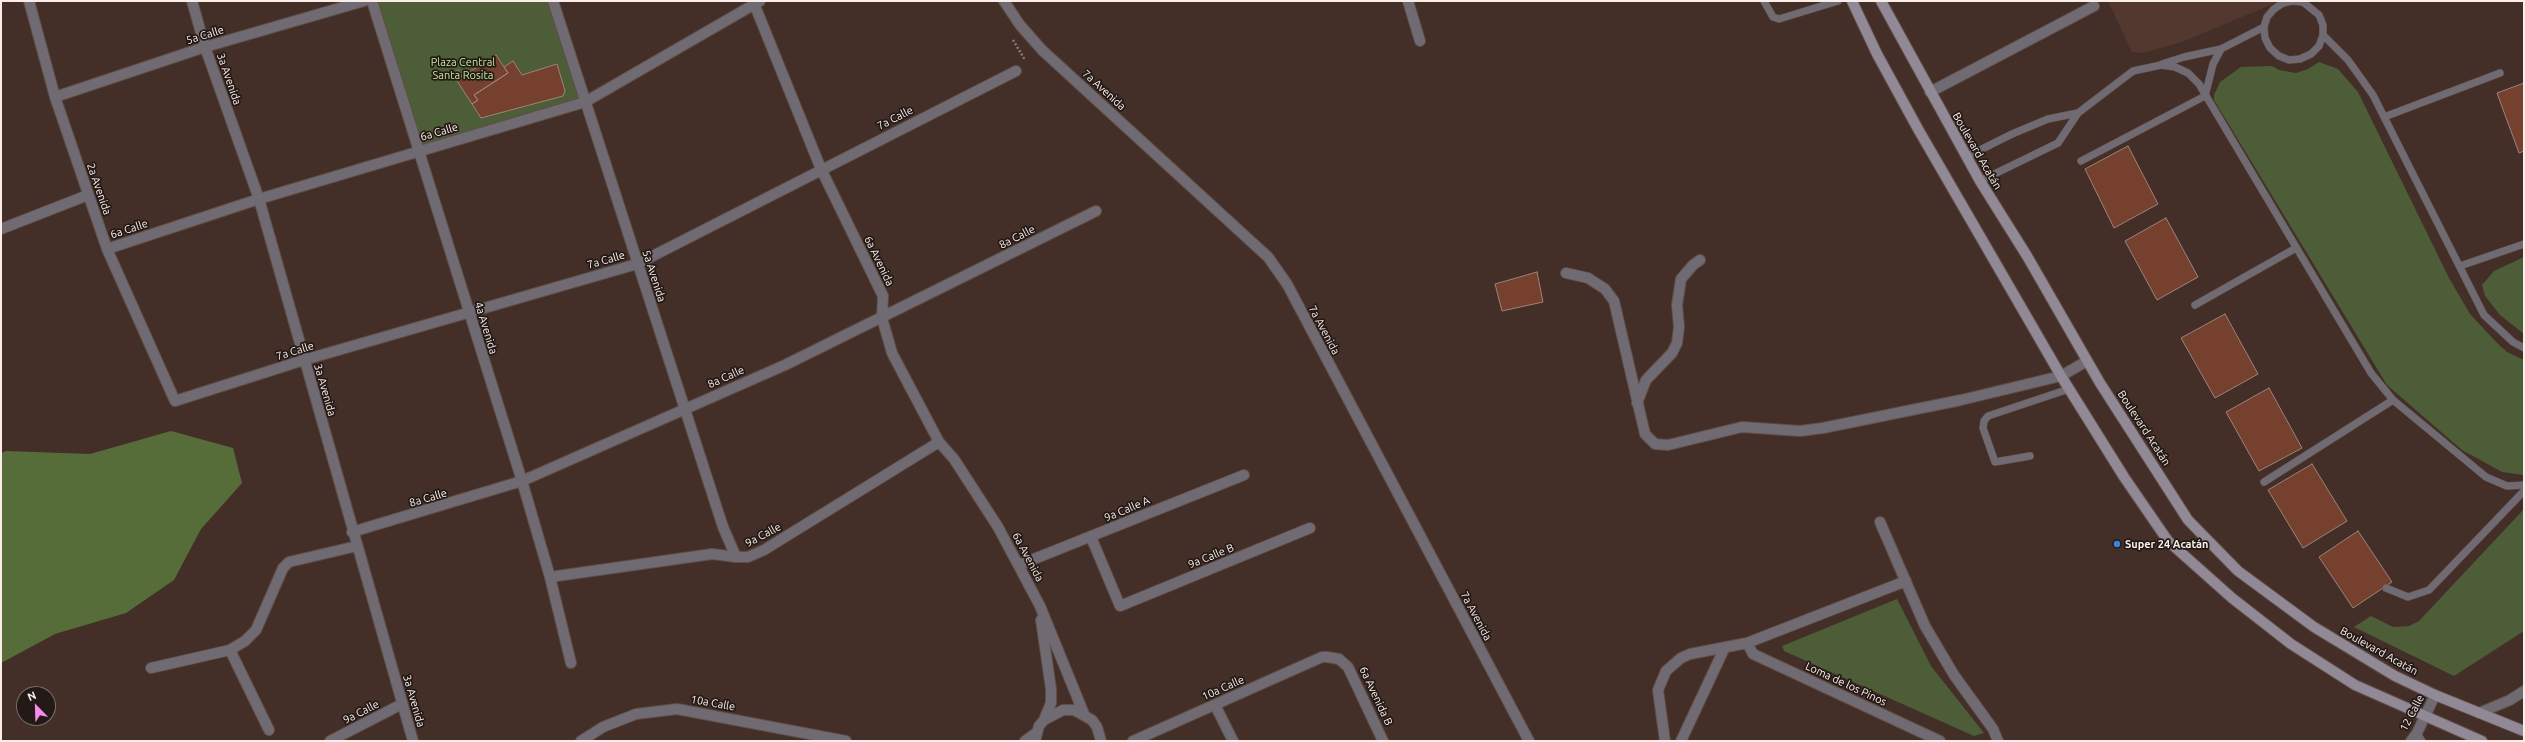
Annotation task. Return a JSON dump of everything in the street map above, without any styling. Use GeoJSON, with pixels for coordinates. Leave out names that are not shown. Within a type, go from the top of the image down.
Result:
{"type":"FeatureCollection","features":[{"type":"Feature","properties":{"kind":"main road"},"geometry":{"type":"LineString","coordinates":[[1852,1],[1877,54],[1918,129],[2060,376],[2124,477],[2168,541],[2192,564],[2298,648],[2355,685],[2475,740]]}},
{"type":"Feature","properties":{"kind":"main road","name":"Boulevard Acatán"},"geometry":{"type":"LineString","coordinates":[[1881,1],[1980,181],[2027,256],[2087,361],[2188,520],[2238,571],[2314,627],[2362,658],[2435,695],[2524,731]]}},
{"type":"Feature","properties":{"kind":"street","name":"2a Avenida"},"geometry":{"type":"LineString","coordinates":[[29,1],[55,97],[107,249],[175,401]]}},
{"type":"Feature","properties":{"kind":"street","name":"3a Avenida"},"geometry":{"type":"LineString","coordinates":[[192,1],[205,47],[259,199],[352,532],[413,741]]}},
{"type":"Feature","properties":{"kind":"street","name":"5a Calle"},"geometry":{"type":"LineString","coordinates":[[55,97],[205,47],[364,1]]}},
{"type":"Feature","properties":{"kind":"street","name":"4a Avenida"},"geometry":{"type":"LineString","coordinates":[[372,1],[522,481],[550,577],[571,663]]}},
{"type":"Feature","properties":{"kind":"street","name":"5a Avenida"},"geometry":{"type":"LineString","coordinates":[[553,1],[723,527],[736,557]]}},
{"type":"Feature","properties":{"kind":"street","name":"7a Avenida"},"geometry":{"type":"LineString","coordinates":[[1004,1],[1020,25],[1042,50],[1268,257],[1283,279],[1529,741]]}},
{"type":"Feature","properties":{"kind":"street"},"geometry":{"type":"LineString","coordinates":[[1408,1],[1420,41]]}},
{"type":"Feature","properties":{"kind":"street","name":"6a Calle"},"geometry":{"type":"LineString","coordinates":[[107,249],[259,199],[585,102],[756,2]]}},
{"type":"Feature","properties":{"kind":"street","name":"6a Avenida"},"geometry":{"type":"LineString","coordinates":[[756,2],[821,169],[883,296],[882,318],[892,353],[939,442],[974,489],[1019,565],[1040,606],[1084,714]]}},
{"type":"Feature","properties":{"kind":"street"},"geometry":{"type":"LineString","coordinates":[[1930,92],[2094,6]]}},
{"type":"Feature","properties":{"kind":"street","name":"7a Calle"},"geometry":{"type":"LineString","coordinates":[[175,401],[304,360],[637,264],[1016,71]]}},
{"type":"Feature","properties":{"kind":"street"},"geometry":{"type":"LineString","coordinates":[[1,229],[88,195]]}},
{"type":"Feature","properties":{"kind":"street","name":"8a Calle"},"geometry":{"type":"LineString","coordinates":[[352,532],[522,481],[785,365],[1096,211]]}},
{"type":"Feature","properties":{"kind":"street"},"geometry":{"type":"LineString","coordinates":[[1637,403],[1646,380],[1672,353],[1677,343],[1679,327],[1677,305],[1681,279],[1693,265],[1700,260]]}},
{"type":"Feature","properties":{"kind":"street"},"geometry":{"type":"LineString","coordinates":[[1566,273],[1588,278],[1605,289],[1614,301],[1645,434],[1655,444],[1668,446],[1742,427],[1800,431],[1823,428],[1961,400],[2060,376],[2087,361]]}},
{"type":"Feature","properties":{"kind":"street","name":"9a Calle"},"geometry":{"type":"LineString","coordinates":[[550,577],[712,554],[748,557],[764,550],[939,442]]}},
{"type":"Feature","properties":{"kind":"street","name":"9a Calle A"},"geometry":{"type":"LineString","coordinates":[[1019,565],[1244,475]]}},
{"type":"Feature","properties":{"kind":"street"},"geometry":{"type":"LineString","coordinates":[[1880,522],[1926,626],[1954,675],[1994,729],[1998,741]]}},
{"type":"Feature","properties":{"kind":"street","name":"9a Calle B"},"geometry":{"type":"LineString","coordinates":[[1091,537],[1120,606],[1310,528]]}},
{"type":"Feature","properties":{"kind":"street"},"geometry":{"type":"LineString","coordinates":[[151,668],[230,650],[245,641],[256,630],[283,568],[289,562],[357,546]]}},
{"type":"Feature","properties":{"kind":"street"},"geometry":{"type":"LineString","coordinates":[[1665,741],[1658,700],[1661,680],[1666,671],[1680,658],[1690,654],[1746,643],[1906,581]]}},
{"type":"Feature","properties":{"kind":"street","name":"6a Avenida"},"geometry":{"type":"LineString","coordinates":[[1036,737],[1052,703],[1040,606]]}},
{"type":"Feature","properties":{"kind":"street","name":"Loma de los Pinos"},"geometry":{"type":"LineString","coordinates":[[1746,643],[1753,654],[1940,741]]}},
{"type":"Feature","properties":{"kind":"street"},"geometry":{"type":"LineString","coordinates":[[1681,741],[1725,647]]}},
{"type":"Feature","properties":{"kind":"street"},"geometry":{"type":"LineString","coordinates":[[230,650],[269,730]]}},
{"type":"Feature","properties":{"kind":"street","name":"10a Calle"},"geometry":{"type":"LineString","coordinates":[[1133,741],[1322,657]]}},
{"type":"Feature","properties":{"kind":"street","name":"6a Avenida B"},"geometry":{"type":"LineString","coordinates":[[1322,657],[1339,659],[1348,667],[1383,741]]}},
{"type":"Feature","properties":{"kind":"street"},"geometry":{"type":"LineString","coordinates":[[2480,712],[2510,700],[2524,691]]}},
{"type":"Feature","properties":{"kind":"street","name":"12 Calle"},"geometry":{"type":"LineString","coordinates":[[2417,738],[2435,695]]}},
{"type":"Feature","properties":{"kind":"street","name":"9a Calle"},"geometry":{"type":"LineString","coordinates":[[330,741],[402,704]]}},
{"type":"Feature","properties":{"kind":"street"},"geometry":{"type":"LineString","coordinates":[[1215,705],[1233,741]]}},
{"type":"Feature","properties":{"kind":"street","name":"10a Calle"},"geometry":{"type":"LineString","coordinates":[[581,741],[603,727],[636,714],[677,709],[846,741]]}},
{"type":"Feature","properties":{"kind":"street"},"geometry":{"type":"LineString","coordinates":[[1044,720],[1063,710],[1084,714],[1097,727],[1101,741]]}},
{"type":"Feature","properties":{"kind":"street"},"geometry":{"type":"LineString","coordinates":[[1025,741],[1036,737]]}},
{"type":"Feature","properties":{"kind":"lane"},"geometry":{"type":"LineString","coordinates":[[1764,1],[1773,17],[1779,19],[1816,4],[1838,1]]}},
{"type":"Feature","properties":{"kind":"lane"},"geometry":{"type":"LineString","coordinates":[[2293,1],[2308,5],[2319,15],[2323,25],[2323,35],[2319,46],[2311,54],[2300,59],[2289,60],[2279,56],[2270,48],[2265,38],[2264,27],[2267,17],[2274,9],[2283,3],[2293,1]]}},
{"type":"Feature","properties":{"kind":"lane"},"geometry":{"type":"LineString","coordinates":[[1980,181],[2058,144],[2078,113],[2133,71],[2161,65],[2184,57],[2221,49],[2264,27]]}},
{"type":"Feature","properties":{"kind":"lane"},"geometry":{"type":"LineString","coordinates":[[2323,35],[2348,60],[2373,95],[2484,315],[2513,342],[2524,348]]}},
{"type":"Feature","properties":{"kind":"lane"},"geometry":{"type":"LineString","coordinates":[[2081,161],[2205,96],[2212,64],[2221,49]]}},
{"type":"Feature","properties":{"kind":"lane"},"geometry":{"type":"LineString","coordinates":[[2161,65],[2175,67],[2188,73],[2199,84],[2371,373],[2393,400],[2486,477],[2507,486],[2524,485]]}},
{"type":"Feature","properties":{"kind":"lane"},"geometry":{"type":"LineString","coordinates":[[2384,117],[2500,73]]}},
{"type":"Feature","properties":{"kind":"lane"},"geometry":{"type":"LineString","coordinates":[[1966,157],[2012,134],[2048,119],[2078,113]]}},
{"type":"Feature","properties":{"kind":"lane"},"geometry":{"type":"LineString","coordinates":[[2460,266],[2524,244]]}},
{"type":"Feature","properties":{"kind":"lane"},"geometry":{"type":"LineString","coordinates":[[2195,304],[2296,248]]}},
{"type":"Feature","properties":{"kind":"lane"},"geometry":{"type":"LineString","coordinates":[[2030,456],[1995,462],[1983,428],[1984,421],[1988,416],[2069,389]]}},
{"type":"Feature","properties":{"kind":"lane"},"geometry":{"type":"LineString","coordinates":[[2264,482],[2393,400]]}},
{"type":"Feature","properties":{"kind":"lane"},"geometry":{"type":"LineString","coordinates":[[2386,588],[2408,597],[2429,590],[2524,491]]}},
{"type":"Feature","properties":{"kind":"path"},"geometry":{"type":"LineString","coordinates":[[1016,71],[1027,64],[1009,33],[1020,25]]}},
{"type":"Feature","properties":{"kind":"shaded area"},"geometry":{"type":"Polygon","coordinates":[[[2108,1],[2280,1],[2182,42],[2143,53],[2132,52],[2108,1]]]}},
{"type":"Feature","properties":{"kind":"green space","name":"Plaza Central Santa Rosita"},"geometry":{"type":"Polygon","coordinates":[[[372,1],[553,1],[585,102],[418,151],[372,1]]]}},
{"type":"Feature","properties":{"kind":"green space"},"geometry":{"type":"Polygon","coordinates":[[[2319,62],[2338,69],[2358,92],[2449,278],[2470,314],[2507,352],[2524,360],[2524,475],[2502,472],[2462,450],[2387,385],[2214,100],[2214,95],[2220,82],[2241,67],[2272,66],[2279,70],[2296,73],[2308,69],[2319,62]]]}},
{"type":"Feature","properties":{"kind":"green space"},"geometry":{"type":"Polygon","coordinates":[[[2524,257],[2524,334],[2500,315],[2485,296],[2482,285],[2494,271],[2524,257]]]}},
{"type":"Feature","properties":{"kind":"green space"},"geometry":{"type":"Polygon","coordinates":[[[171,431],[233,448],[242,483],[201,529],[174,580],[126,613],[55,634],[1,663],[1,453],[6,451],[90,454],[171,431]]]}},
{"type":"Feature","properties":{"kind":"green space"},"geometry":{"type":"Polygon","coordinates":[[[2524,509],[2524,631],[2454,676],[2354,627],[2371,616],[2393,627],[2409,626],[2419,621],[2524,509]]]}},
{"type":"Feature","properties":{"kind":"green space"},"geometry":{"type":"Polygon","coordinates":[[[1897,599],[1931,666],[1984,733],[1974,736],[1784,651],[1782,646],[1897,599]]]}},
{"type":"Feature","properties":{"kind":"building"},"geometry":{"type":"Polygon","coordinates":[[[496,55],[508,73],[474,95],[478,100],[472,104],[452,73],[458,70],[462,77],[496,55]]]}},
{"type":"Feature","properties":{"kind":"building"},"geometry":{"type":"Polygon","coordinates":[[[513,61],[522,75],[557,64],[565,91],[563,96],[481,118],[472,104],[478,100],[474,95],[508,73],[504,67],[513,61]]]}},
{"type":"Feature","properties":{"kind":"building"},"geometry":{"type":"Polygon","coordinates":[[[2524,83],[2524,151],[2519,153],[2497,93],[2524,83]]]}},
{"type":"Feature","properties":{"kind":"building"},"geometry":{"type":"Polygon","coordinates":[[[2128,146],[2158,204],[2114,228],[2085,169],[2128,146]]]}},
{"type":"Feature","properties":{"kind":"building"},"geometry":{"type":"Polygon","coordinates":[[[2166,218],[2198,277],[2157,300],[2125,241],[2166,218]]]}},
{"type":"Feature","properties":{"kind":"building"},"geometry":{"type":"Polygon","coordinates":[[[1537,272],[1543,302],[1502,311],[1495,284],[1537,272]]]}},
{"type":"Feature","properties":{"kind":"building"},"geometry":{"type":"Polygon","coordinates":[[[2225,314],[2258,374],[2215,398],[2181,338],[2225,314]]]}},
{"type":"Feature","properties":{"kind":"building"},"geometry":{"type":"Polygon","coordinates":[[[2269,388],[2302,448],[2259,471],[2226,412],[2269,388]]]}},
{"type":"Feature","properties":{"kind":"building"},"geometry":{"type":"Polygon","coordinates":[[[2312,464],[2347,521],[2303,548],[2268,490],[2312,464]]]}},
{"type":"Feature","properties":{"kind":"building"},"geometry":{"type":"Polygon","coordinates":[[[2358,531],[2392,582],[2353,608],[2319,557],[2358,531]]]}},
{"type":"Feature","properties":{"kind":"place","name":"Super 24 Acatán"},"geometry":{"type":"Point","coordinates":[2117,544]}}]}
